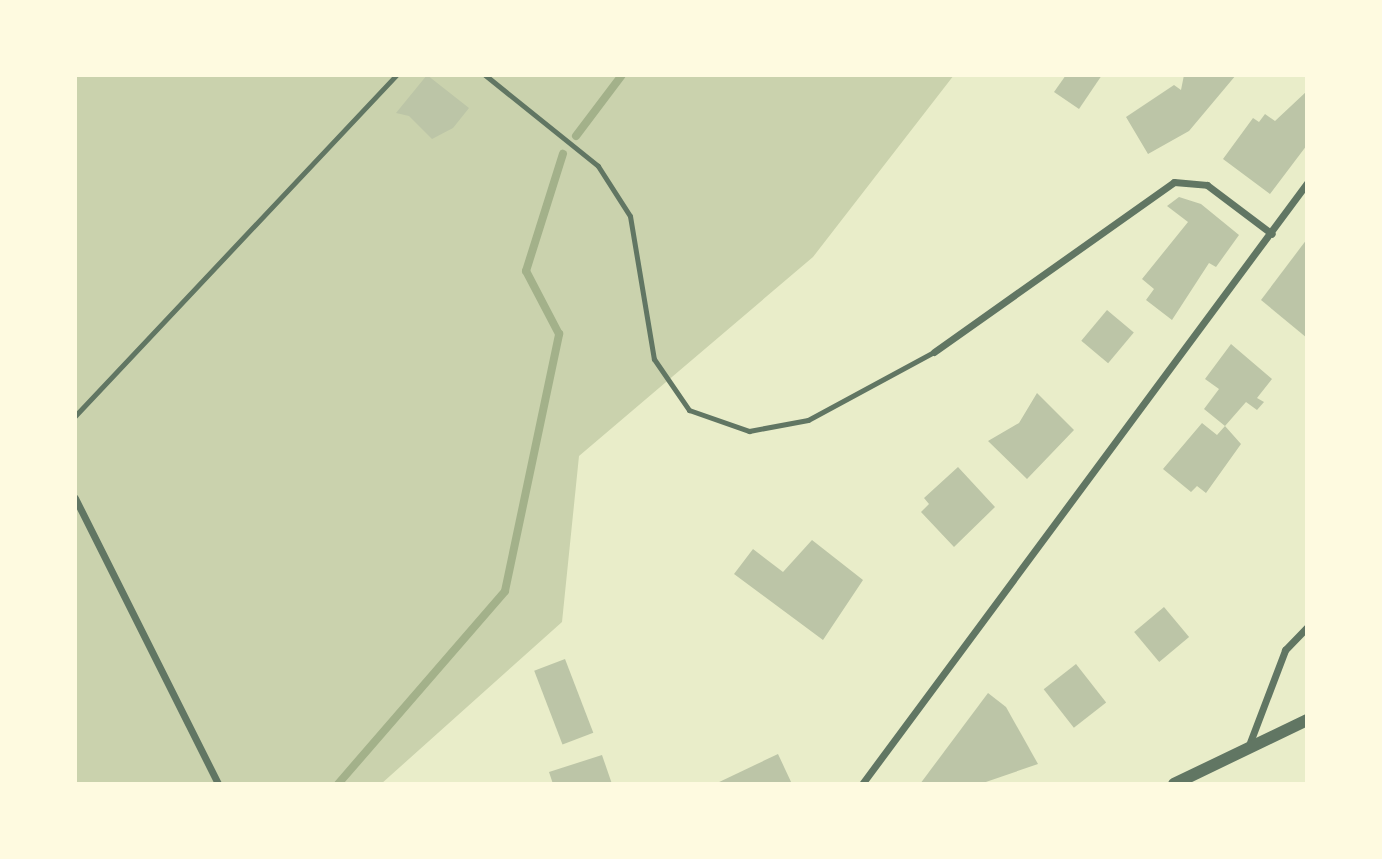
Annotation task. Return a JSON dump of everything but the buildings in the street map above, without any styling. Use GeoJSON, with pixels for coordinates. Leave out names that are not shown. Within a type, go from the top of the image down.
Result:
{"type":"FeatureCollection","features":[{"type":"Feature","properties":{"kind":"street"},"geometry":{"type":"LineString","coordinates":[[934,352],[1174,182],[1207,185],[1272,234]]}},
{"type":"Feature","properties":{"kind":"street"},"geometry":{"type":"LineString","coordinates":[[862,784],[1272,234],[1307,183]]}},
{"type":"Feature","properties":{"kind":"street"},"geometry":{"type":"LineString","coordinates":[[75,498],[218,784]]}},
{"type":"Feature","properties":{"kind":"street"},"geometry":{"type":"LineString","coordinates":[[1249,745],[1285,650],[1307,627]]}},
{"type":"Feature","properties":{"kind":"street"},"geometry":{"type":"LineString","coordinates":[[1174,784],[1249,745],[1307,720]]}},
{"type":"Feature","properties":{"kind":"lane"},"geometry":{"type":"LineString","coordinates":[[75,416],[396,75]]}},
{"type":"Feature","properties":{"kind":"lane"},"geometry":{"type":"LineString","coordinates":[[485,75],[598,166],[630,216],[654,359],[689,410],[749,430],[808,420],[934,352]]}},
{"type":"Feature","properties":{"kind":"green space"},"geometry":{"type":"Polygon","coordinates":[[[75,75],[954,75],[813,257],[579,456],[562,622],[381,784],[75,784],[75,75]]]}},
{"type":"Feature","properties":{"kind":"waterway"},"geometry":{"type":"LineString","coordinates":[[576,136],[622,75]]}},
{"type":"Feature","properties":{"kind":"waterway"},"geometry":{"type":"LineString","coordinates":[[338,784],[505,591],[559,334],[526,271],[563,154]]}}]}
